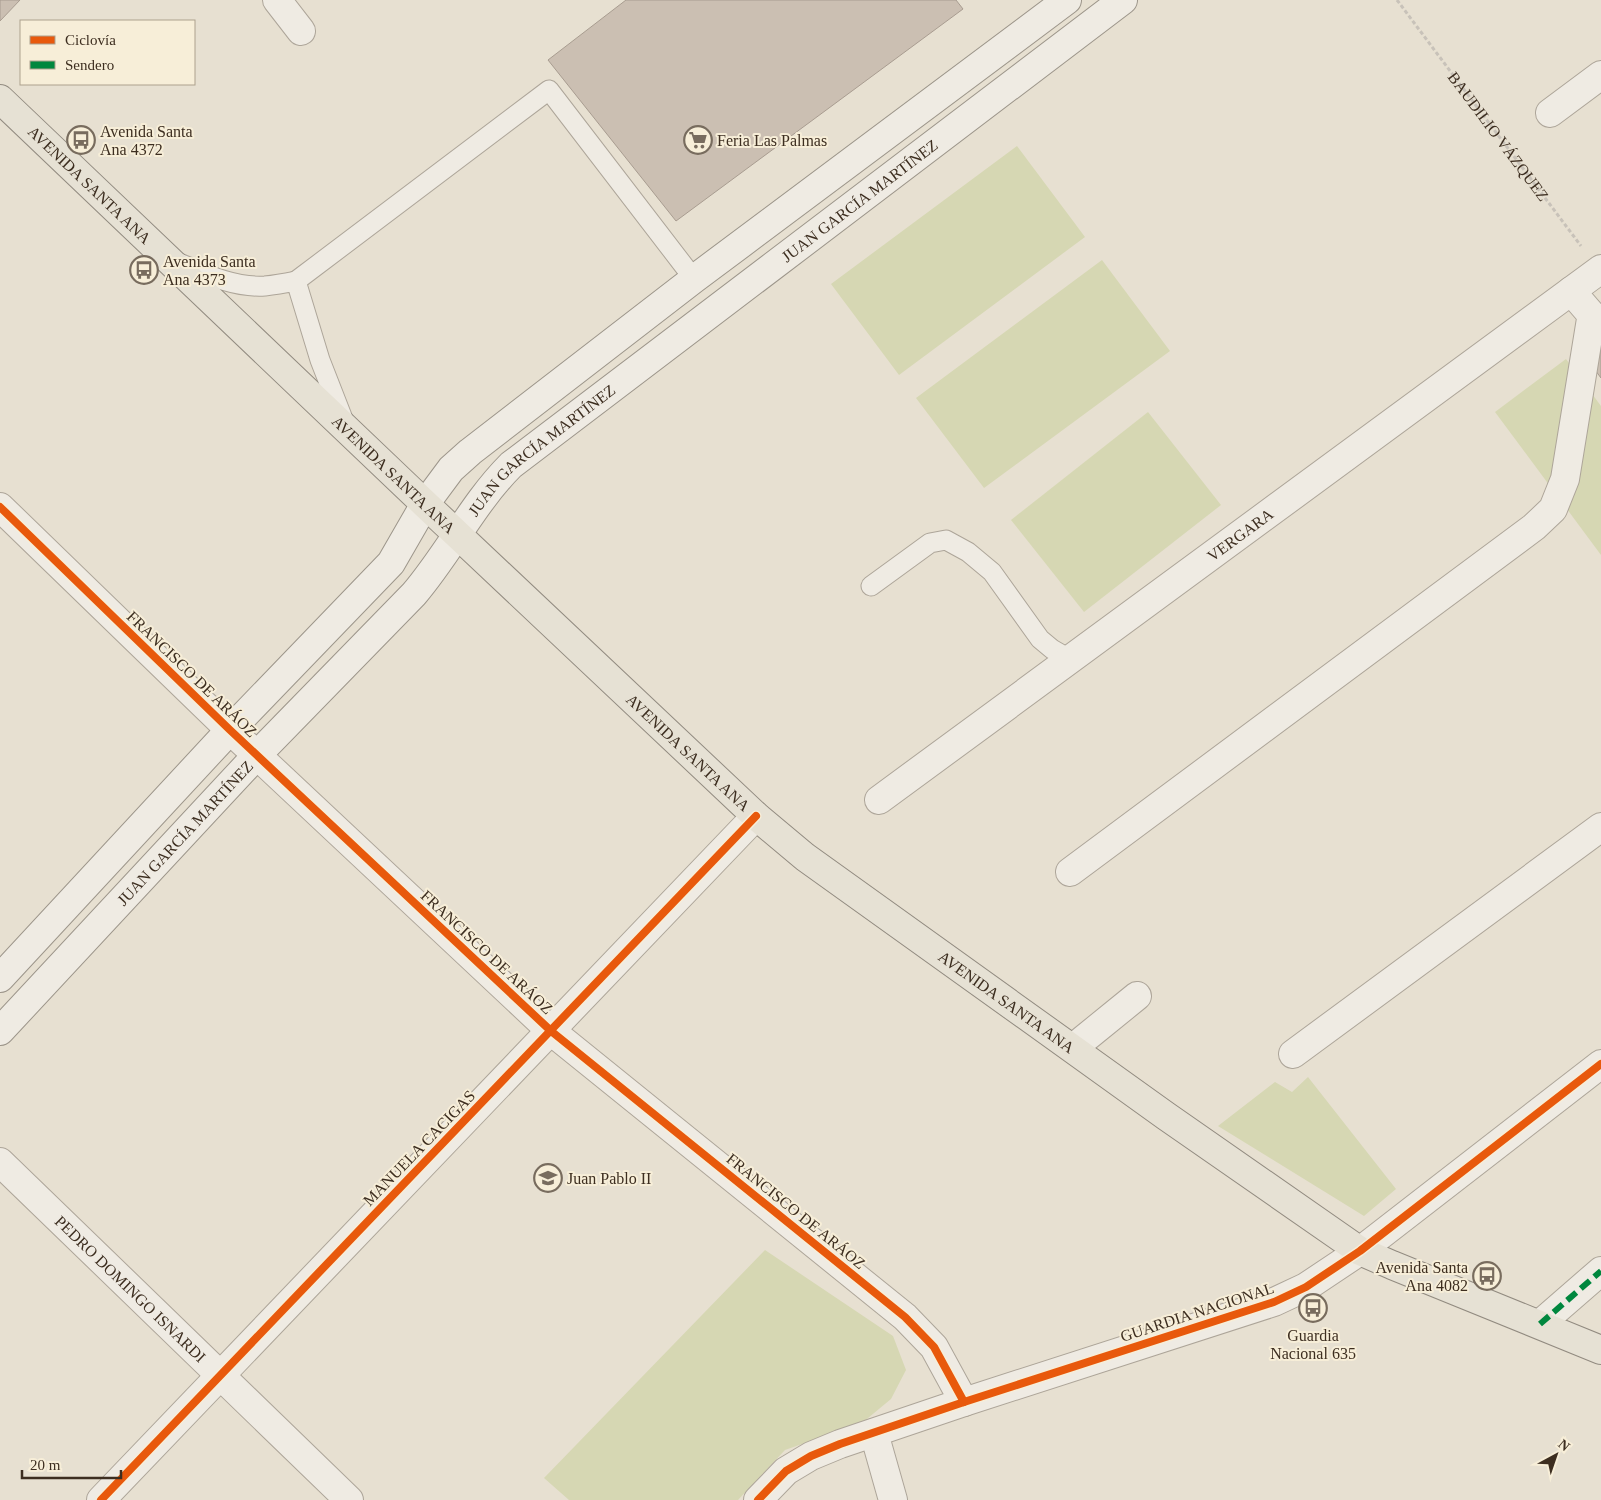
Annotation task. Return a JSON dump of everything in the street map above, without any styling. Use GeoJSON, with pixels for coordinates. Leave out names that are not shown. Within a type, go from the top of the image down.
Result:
{"type":"FeatureCollection","features":[{"type":"Feature","properties":{"kind":"main road","name":"AVENIDA SANTA ANA"},"geometry":{"type":"LineString","coordinates":[[0,99],[756,816],[805,857],[1166,1116],[1360,1251],[1601,1350]]}},
{"type":"Feature","properties":{"kind":"street"},"geometry":{"type":"LineString","coordinates":[[277,0],[301,31]]}},
{"type":"Feature","properties":{"kind":"street"},"geometry":{"type":"LineString","coordinates":[[0,978],[230,730],[391,563],[425,504],[451,469],[470,452],[694,280],[1067,0]]}},
{"type":"Feature","properties":{"kind":"street","name":"JUAN GARCÍA MARTÍNEZ"},"geometry":{"type":"LineString","coordinates":[[0,1031],[257,756],[414,594],[433,572],[494,482],[511,464],[1123,0]]}},
{"type":"Feature","properties":{"kind":"street"},"geometry":{"type":"LineString","coordinates":[[1550,113],[1601,75]]}},
{"type":"Feature","properties":{"kind":"street","name":"VERGARA"},"geometry":{"type":"LineString","coordinates":[[879,800],[1571,291],[1601,271]]}},
{"type":"Feature","properties":{"kind":"street"},"geometry":{"type":"LineString","coordinates":[[1070,872],[1534,526],[1552,509],[1565,479],[1591,319],[1590,312],[1571,291]]}},
{"type":"Feature","properties":{"kind":"street","name":"FRANCISCO DE ARÁOZ"},"geometry":{"type":"LineString","coordinates":[[0,507],[257,756],[551,1031],[905,1317],[934,1347],[964,1402]]}},
{"type":"Feature","properties":{"kind":"street","name":"MANUELA CACIGAS"},"geometry":{"type":"LineString","coordinates":[[101,1500],[756,816]]}},
{"type":"Feature","properties":{"kind":"street"},"geometry":{"type":"LineString","coordinates":[[1293,1054],[1601,827]]}},
{"type":"Feature","properties":{"kind":"street"},"geometry":{"type":"LineString","coordinates":[[1073,1048],[1137,996]]}},
{"type":"Feature","properties":{"kind":"street","name":"GUARDIA NACIONAL"},"geometry":{"type":"LineString","coordinates":[[758,1500],[786,1471],[812,1456],[840,1444],[1274,1302],[1306,1287],[1360,1251],[1601,1064]]}},
{"type":"Feature","properties":{"kind":"street","name":"PEDRO DOMINGO ISNARDI"},"geometry":{"type":"LineString","coordinates":[[0,1162],[348,1500]]}},
{"type":"Feature","properties":{"kind":"street"},"geometry":{"type":"LineString","coordinates":[[1540,1324],[1601,1271]]}},
{"type":"Feature","properties":{"kind":"street"},"geometry":{"type":"LineString","coordinates":[[874,1433],[893,1500]]}},
{"type":"Feature","properties":{"kind":"lane"},"geometry":{"type":"LineString","coordinates":[[166,258],[205,274],[234,283],[264,286],[296,281],[549,90],[694,280]]}},
{"type":"Feature","properties":{"kind":"lane"},"geometry":{"type":"LineString","coordinates":[[296,281],[320,360],[348,430]]}},
{"type":"Feature","properties":{"kind":"lane"},"geometry":{"type":"LineString","coordinates":[[870,586],[930,543],[946,540],[968,552],[992,572],[1040,639],[1052,649],[1071,660]]}},
{"type":"Feature","properties":{"kind":"green space"},"geometry":{"type":"Polygon","coordinates":[[[1017,146],[1085,237],[899,375],[831,284],[1017,146]]]}},
{"type":"Feature","properties":{"kind":"green space"},"geometry":{"type":"Polygon","coordinates":[[[1102,260],[1170,351],[984,488],[916,398],[1102,260]]]}},
{"type":"Feature","properties":{"kind":"green space"},"geometry":{"type":"Polygon","coordinates":[[[1566,359],[1601,406],[1601,555],[1495,412],[1566,359]]]}},
{"type":"Feature","properties":{"kind":"green space"},"geometry":{"type":"Polygon","coordinates":[[[1148,412],[1221,505],[1084,612],[1011,520],[1148,412]]]}},
{"type":"Feature","properties":{"kind":"green space"},"geometry":{"type":"Polygon","coordinates":[[[1308,1077],[1396,1189],[1364,1216],[1218,1126],[1275,1082],[1292,1092],[1308,1077]]]}},
{"type":"Feature","properties":{"kind":"green space"},"geometry":{"type":"Polygon","coordinates":[[[765,1250],[893,1336],[906,1370],[891,1399],[862,1423],[785,1450],[738,1500],[569,1500],[544,1478],[765,1250]]]}},
{"type":"Feature","properties":{"kind":"building"},"geometry":{"type":"Polygon","coordinates":[[[0,0],[20,0],[0,21],[0,0]]]}},
{"type":"Feature","properties":{"kind":"building","name":"Feria Las Palmas"},"geometry":{"type":"Polygon","coordinates":[[[626,0],[956,0],[963,9],[676,221],[548,60],[626,0]]]}},
{"type":"Feature","properties":{"kind":"building"},"geometry":{"type":"Polygon","coordinates":[[[1601,349],[1601,378],[1587,359],[1601,349]]]}},
{"type":"Feature","properties":{"kind":"marked path"},"geometry":{"type":"LineString","coordinates":[[1540,1324],[1601,1271]]}},
{"type":"Feature","properties":{"kind":"cycle path"},"geometry":{"type":"LineString","coordinates":[[0,507],[230,730],[551,1031],[905,1317],[934,1347],[964,1402]]}},
{"type":"Feature","properties":{"kind":"cycle path"},"geometry":{"type":"LineString","coordinates":[[101,1500],[756,816]]}},
{"type":"Feature","properties":{"kind":"cycle path"},"geometry":{"type":"LineString","coordinates":[[758,1500],[786,1471],[811,1456],[840,1444],[1274,1302],[1306,1287],[1360,1251],[1601,1064]]}},
{"type":"Feature","properties":{"kind":"place","name":"Avenida Santa Ana 4372"},"geometry":{"type":"Point","coordinates":[81,140]}},
{"type":"Feature","properties":{"kind":"place","name":"Feria Las Palmas"},"geometry":{"type":"Point","coordinates":[698,140]}},
{"type":"Feature","properties":{"kind":"place","name":"Avenida Santa Ana 4373"},"geometry":{"type":"Point","coordinates":[144,270]}},
{"type":"Feature","properties":{"kind":"place","name":"Juan Pablo II"},"geometry":{"type":"Point","coordinates":[548,1178]}},
{"type":"Feature","properties":{"kind":"place","name":"Avenida Santa Ana 4082"},"geometry":{"type":"Point","coordinates":[1487,1276]}},
{"type":"Feature","properties":{"kind":"place","name":"Guardia Nacional 635"},"geometry":{"type":"Point","coordinates":[1313,1308]}}]}
